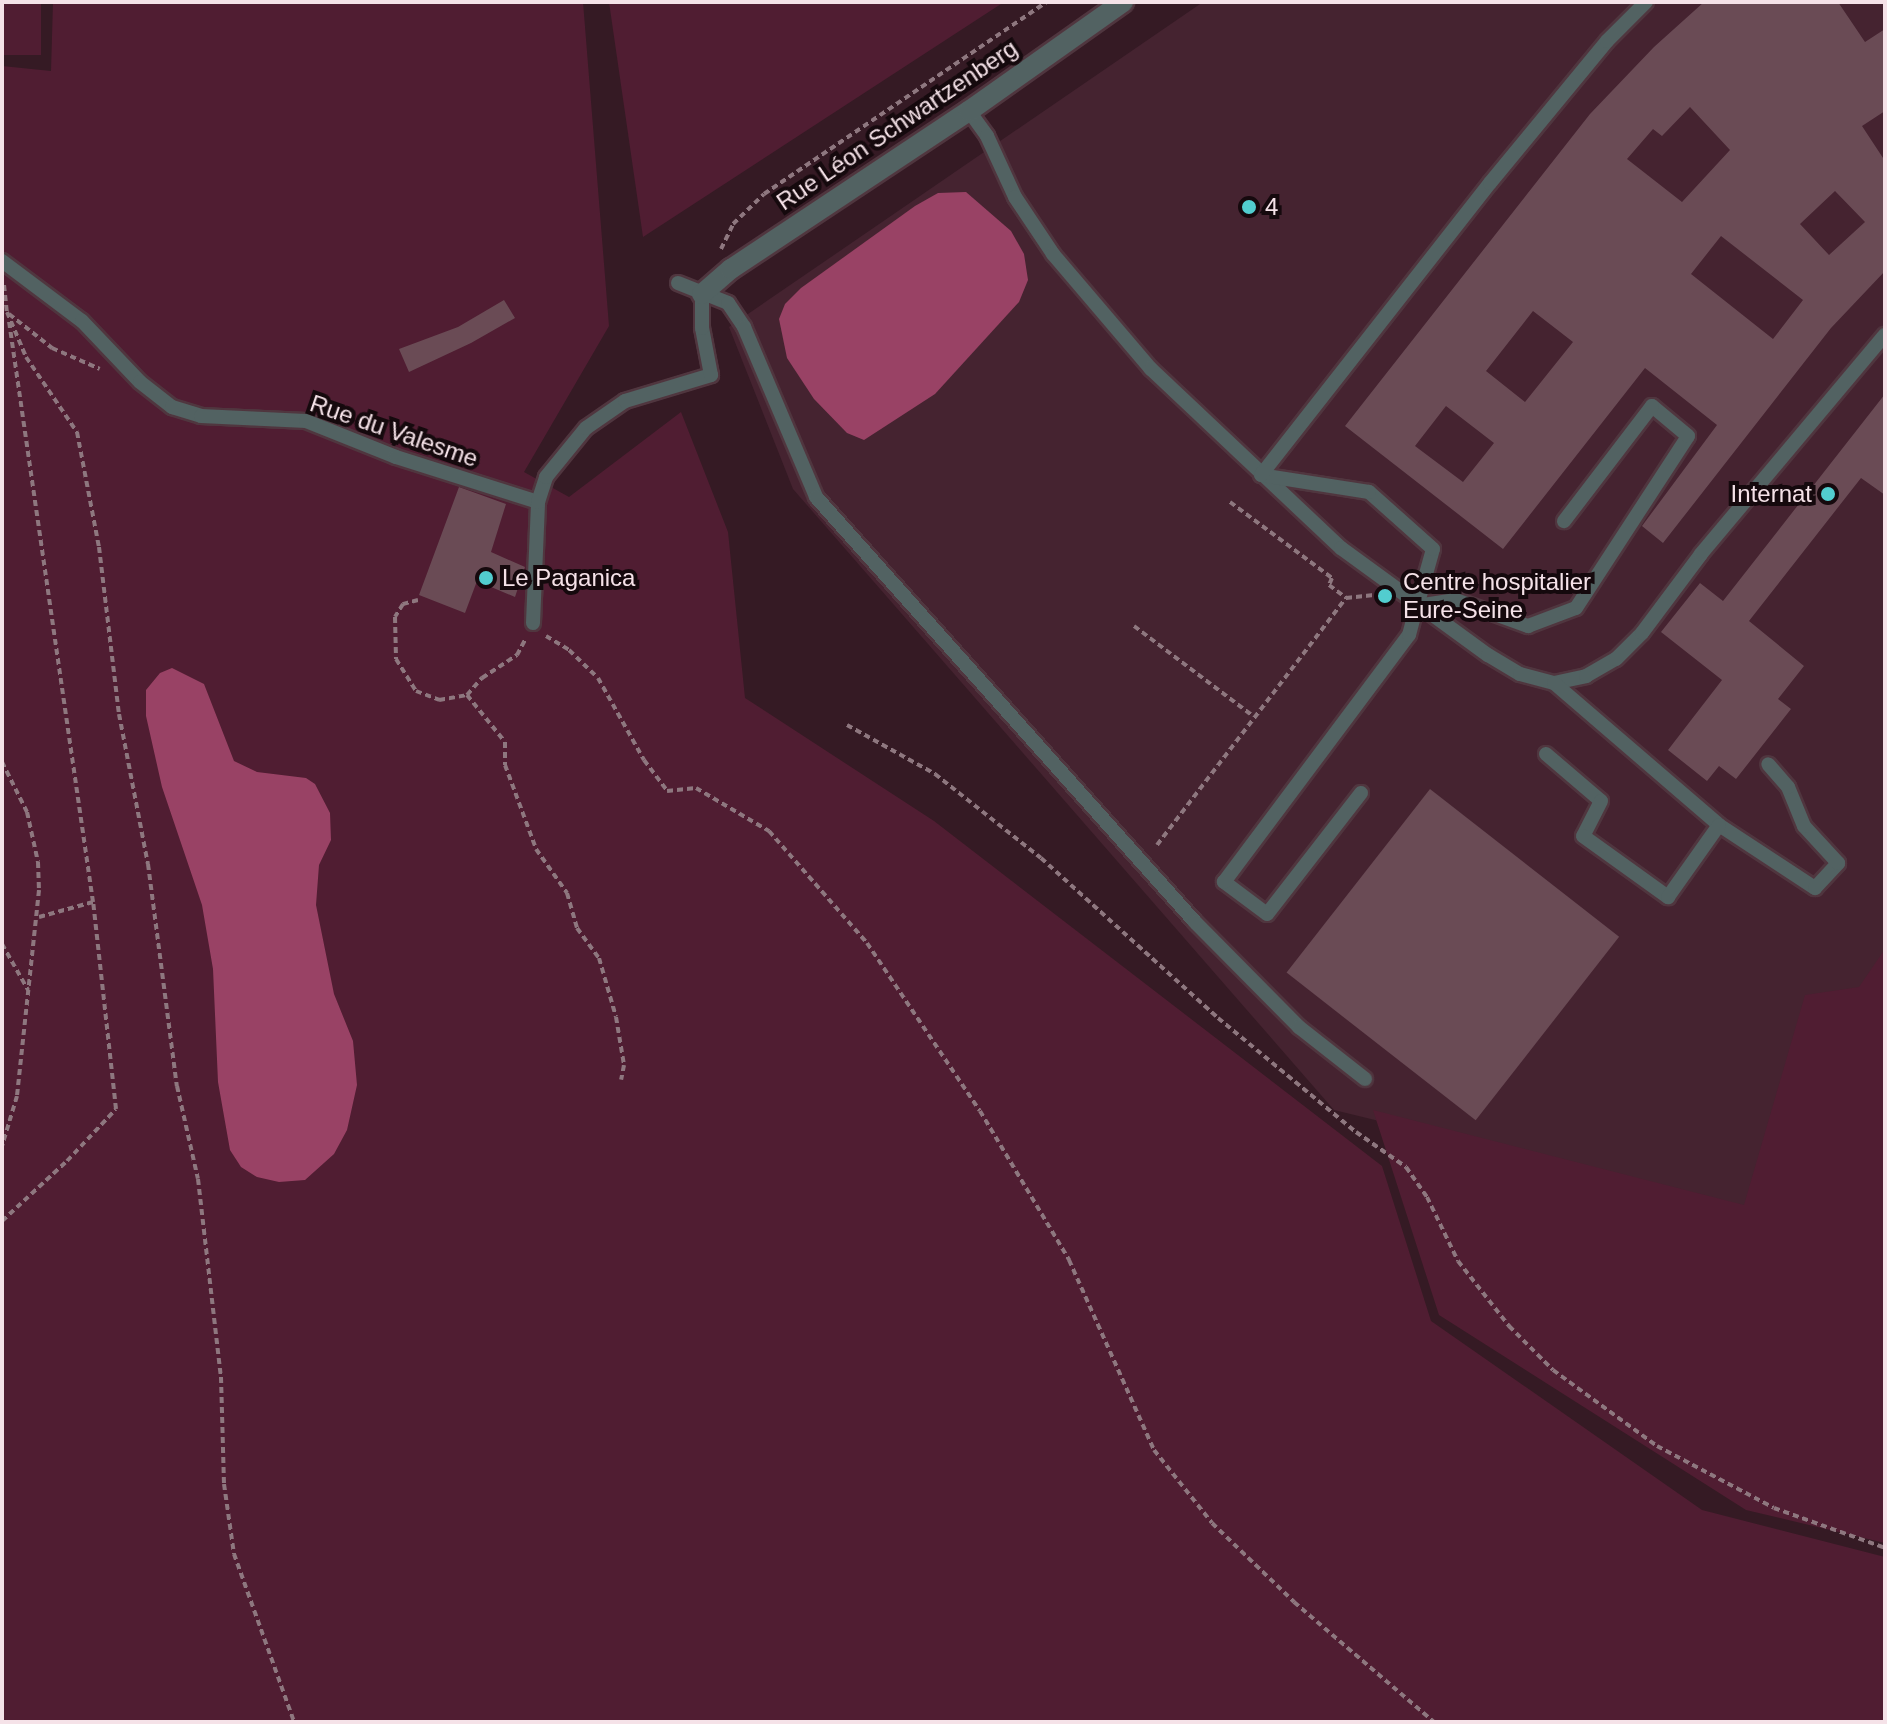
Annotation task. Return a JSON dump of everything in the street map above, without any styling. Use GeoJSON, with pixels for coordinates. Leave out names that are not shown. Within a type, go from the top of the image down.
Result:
{"type":"FeatureCollection","features":[{"type":"Feature","properties":{"kind":"street","name":"Rue Léon Schwartzenberg"},"geometry":{"type":"LineString","coordinates":[[702,294],[731,269],[969,111],[1123,2]]}},
{"type":"Feature","properties":{"kind":"lane"},"geometry":{"type":"LineString","coordinates":[[1261,475],[1500,171],[1607,41],[1646,2]]}},
{"type":"Feature","properties":{"kind":"lane"},"geometry":{"type":"LineString","coordinates":[[969,111],[987,136],[1015,197],[1053,254],[1261,475],[1311,523],[1417,606],[1520,674],[1554,683],[1719,825],[1815,888],[1838,863],[1804,826],[1788,787],[1768,764]]}},
{"type":"Feature","properties":{"kind":"lane","name":"Rue du Valesme"},"geometry":{"type":"LineString","coordinates":[[3,268],[82,321],[140,382],[172,407],[201,416],[306,421],[396,457],[538,502]]}},
{"type":"Feature","properties":{"kind":"lane"},"geometry":{"type":"LineString","coordinates":[[678,283],[728,303],[744,327],[816,497],[1195,922],[1299,1027],[1365,1079]]}},
{"type":"Feature","properties":{"kind":"lane"},"geometry":{"type":"LineString","coordinates":[[533,623],[538,502],[546,477],[586,428],[625,401],[648,387],[711,375],[702,328],[702,294]]}},
{"type":"Feature","properties":{"kind":"lane"},"geometry":{"type":"LineString","coordinates":[[1554,683],[1586,676],[1616,659],[1642,633],[1701,554],[1885,335]]}},
{"type":"Feature","properties":{"kind":"lane"},"geometry":{"type":"LineString","coordinates":[[1417,606],[1456,600],[1528,626],[1576,608],[1688,436],[1652,406],[1564,521]]}},
{"type":"Feature","properties":{"kind":"lane"},"geometry":{"type":"LineString","coordinates":[[1261,475],[1369,492],[1433,549],[1407,648],[1224,882],[1267,914],[1361,793]]}},
{"type":"Feature","properties":{"kind":"lane"},"geometry":{"type":"LineString","coordinates":[[1546,754],[1601,801],[1583,836],[1668,897],[1719,825]]}},
{"type":"Feature","properties":{"kind":"path"},"geometry":{"type":"LineString","coordinates":[[731,269],[721,249],[733,224],[764,194],[1047,2]]}},
{"type":"Feature","properties":{"kind":"path"},"geometry":{"type":"LineString","coordinates":[[2,1221],[67,1161],[116,1109],[93,902],[3,268]]}},
{"type":"Feature","properties":{"kind":"path"},"geometry":{"type":"LineString","coordinates":[[7,312],[52,348],[104,370]]}},
{"type":"Feature","properties":{"kind":"path"},"geometry":{"type":"LineString","coordinates":[[7,312],[26,357],[77,432],[99,547],[119,714],[148,864],[177,1086],[198,1179],[221,1377],[224,1484],[234,1554],[294,1722]]}},
{"type":"Feature","properties":{"kind":"path"},"geometry":{"type":"LineString","coordinates":[[1230,502],[1332,578],[1329,585],[1346,598]]}},
{"type":"Feature","properties":{"kind":"path"},"geometry":{"type":"LineString","coordinates":[[1157,845],[1346,598],[1376,594],[1386,582]]}},
{"type":"Feature","properties":{"kind":"path"},"geometry":{"type":"LineString","coordinates":[[418,600],[403,604],[395,617],[396,659],[416,691],[439,700],[467,695],[482,678],[517,655],[533,623],[598,678],[644,760],[667,791],[696,788],[769,831],[867,943],[980,1111],[1069,1260],[1154,1450],[1212,1523],[1294,1602],[1434,1722]]}},
{"type":"Feature","properties":{"kind":"path"},"geometry":{"type":"LineString","coordinates":[[1134,626],[1254,717]]}},
{"type":"Feature","properties":{"kind":"path"},"geometry":{"type":"LineString","coordinates":[[467,695],[505,742],[505,765],[536,849],[567,893],[577,928],[599,958],[616,1017],[624,1065],[621,1080]]}},
{"type":"Feature","properties":{"kind":"path"},"geometry":{"type":"LineString","coordinates":[[847,725],[935,774],[1041,858],[1218,1018],[1356,1132],[1406,1167],[1427,1197],[1458,1261],[1509,1326],[1553,1370],[1657,1446],[1774,1508],[1885,1548]]}},
{"type":"Feature","properties":{"kind":"path"},"geometry":{"type":"LineString","coordinates":[[2,762],[27,812],[34,838],[39,917],[17,1096],[2,1146]]}},
{"type":"Feature","properties":{"kind":"path"},"geometry":{"type":"LineString","coordinates":[[39,917],[93,902]]}},
{"type":"Feature","properties":{"kind":"path"},"geometry":{"type":"LineString","coordinates":[[2,944],[29,993]]}},
{"type":"Feature","properties":{"kind":"shaded area"},"geometry":{"type":"Polygon","coordinates":[[[2,2],[41,2],[41,55],[2,55],[2,2]]]}},
{"type":"Feature","properties":{"kind":"shaded area"},"geometry":{"type":"Polygon","coordinates":[[[53,2],[583,2],[609,326],[524,472],[569,497],[681,412],[728,532],[745,698],[934,821],[1382,1166],[1431,1321],[1702,1510],[1885,1557],[1885,1722],[2,1722],[2,66],[51,71],[53,2]]]}},
{"type":"Feature","properties":{"kind":"shaded area"},"geometry":{"type":"Polygon","coordinates":[[[609,2],[1004,2],[643,237],[609,2]]]}},
{"type":"Feature","properties":{"kind":"shaded area","name":"Centre hospitalier Eure-Seine"},"geometry":{"type":"Polygon","coordinates":[[[1203,2],[1885,2],[1885,1244],[1334,1110],[793,489],[729,327],[1203,2]]]}},
{"type":"Feature","properties":{"kind":"shaded area"},"geometry":{"type":"Polygon","coordinates":[[[966,192],[1011,231],[1024,254],[1028,280],[1019,302],[935,394],[864,440],[847,433],[814,399],[787,358],[779,319],[785,304],[801,288],[915,206],[938,193],[966,192]]]}},
{"type":"Feature","properties":{"kind":"shaded area"},"geometry":{"type":"Polygon","coordinates":[[[172,668],[204,684],[234,761],[257,772],[306,778],[315,784],[330,813],[331,840],[319,865],[316,905],[334,994],[353,1041],[357,1085],[347,1130],[334,1154],[305,1180],[279,1182],[257,1177],[241,1167],[230,1150],[218,1082],[213,969],[202,905],[162,787],[146,716],[146,690],[160,673],[172,668]]]}},
{"type":"Feature","properties":{"kind":"shaded area"},"geometry":{"type":"Polygon","coordinates":[[[1885,949],[1885,1543],[1746,1510],[1439,1315],[1373,1110],[1744,1205],[1805,995],[1859,987],[1885,949]]]}},
{"type":"Feature","properties":{"kind":"building"},"geometry":{"type":"Polygon","coordinates":[[[1704,2],[1838,2],[1865,42],[1885,29],[1885,111],[1862,126],[1885,161],[1885,271],[1831,328],[1663,543],[1642,526],[1717,425],[1645,368],[1503,549],[1345,426],[1590,114],[1654,47],[1704,2]],[[1690,107],[1662,136],[1653,129],[1627,159],[1682,202],[1730,150],[1690,107]],[[1835,191],[1800,224],[1829,255],[1865,222],[1835,191]],[[1721,236],[1691,274],[1773,339],[1803,300],[1721,236]],[[1533,311],[1486,371],[1525,402],[1573,342],[1533,311]],[[1446,406],[1415,446],[1463,482],[1494,443],[1446,406]]]}},
{"type":"Feature","properties":{"kind":"building"},"geometry":{"type":"Polygon","coordinates":[[[504,300],[515,318],[409,372],[399,349],[458,327],[504,300]]]}},
{"type":"Feature","properties":{"kind":"building"},"geometry":{"type":"Polygon","coordinates":[[[1885,394],[1885,495],[1861,478],[1749,621],[1804,666],[1778,699],[1791,709],[1736,779],[1719,766],[1707,781],[1668,750],[1722,680],[1661,632],[1700,583],[1723,601],[1885,394]]]}},
{"type":"Feature","properties":{"kind":"building"},"geometry":{"type":"Polygon","coordinates":[[[459,487],[506,504],[491,552],[525,567],[515,597],[477,581],[465,613],[419,595],[459,487]]]}},
{"type":"Feature","properties":{"kind":"building"},"geometry":{"type":"Polygon","coordinates":[[[1430,789],[1619,937],[1476,1120],[1287,973],[1430,789]]]}},
{"type":"Feature","properties":{"kind":"place","name":"4"},"geometry":{"type":"Point","coordinates":[1249,207]}},
{"type":"Feature","properties":{"kind":"place","name":"Internat"},"geometry":{"type":"Point","coordinates":[1828,494]}},
{"type":"Feature","properties":{"kind":"place","name":"Le Paganica"},"geometry":{"type":"Point","coordinates":[486,578]}},
{"type":"Feature","properties":{"kind":"place","name":"Centre hospitalier Eure-Seine"},"geometry":{"type":"Point","coordinates":[1385,596]}}]}
